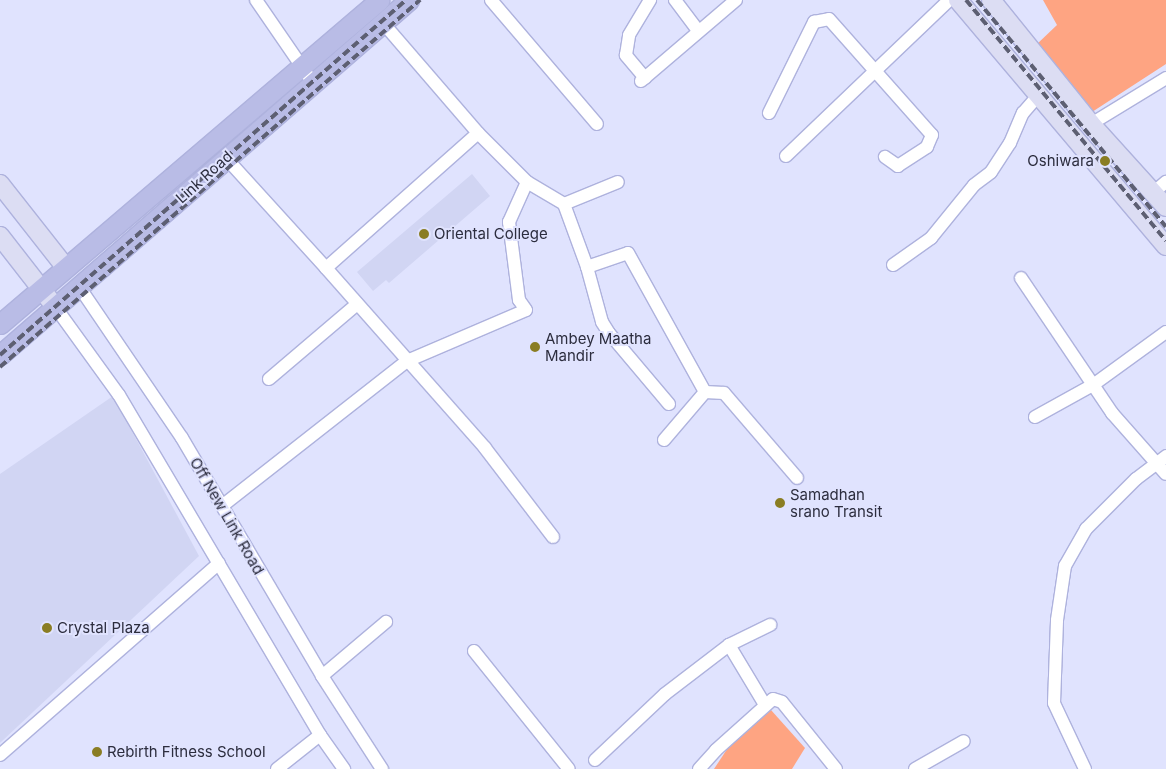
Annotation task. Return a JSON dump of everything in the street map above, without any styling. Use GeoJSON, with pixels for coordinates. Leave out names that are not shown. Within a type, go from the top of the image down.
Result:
{"type":"FeatureCollection","features":[{"type":"Feature","properties":{"kind":"main road","name":"Link Road"},"geometry":{"type":"LineString","coordinates":[[0,324],[378,0]]}},
{"type":"Feature","properties":{"kind":"main road","name":"Link Road"},"geometry":{"type":"LineString","coordinates":[[0,355],[80,288],[226,158],[410,0]]}},
{"type":"Feature","properties":{"kind":"main road"},"geometry":{"type":"LineString","coordinates":[[956,0],[1166,246]]}},
{"type":"Feature","properties":{"kind":"main road"},"geometry":{"type":"LineString","coordinates":[[991,0],[1091,124],[1160,187],[1166,207]]}},
{"type":"Feature","properties":{"kind":"main road"},"geometry":{"type":"LineString","coordinates":[[0,184],[66,268]]}},
{"type":"Feature","properties":{"kind":"main road"},"geometry":{"type":"LineString","coordinates":[[0,236],[56,308]]}},
{"type":"Feature","properties":{"kind":"main road","name":"Off New Link Road"},"geometry":{"type":"LineString","coordinates":[[66,268],[80,288]]}},
{"type":"Feature","properties":{"kind":"street"},"geometry":{"type":"LineString","coordinates":[[256,0],[313,83]]}},
{"type":"Feature","properties":{"kind":"street"},"geometry":{"type":"LineString","coordinates":[[491,0],[597,124]]}},
{"type":"Feature","properties":{"kind":"street"},"geometry":{"type":"LineString","coordinates":[[650,0],[629,35],[626,55],[643,80],[698,30],[736,0]]}},
{"type":"Feature","properties":{"kind":"street"},"geometry":{"type":"LineString","coordinates":[[675,0],[698,30]]}},
{"type":"Feature","properties":{"kind":"street"},"geometry":{"type":"LineString","coordinates":[[786,156],[875,70],[956,0]]}},
{"type":"Feature","properties":{"kind":"street"},"geometry":{"type":"LineString","coordinates":[[769,113],[814,22],[821,19],[829,19],[932,135],[928,147],[898,166],[885,157]]}},
{"type":"Feature","properties":{"kind":"street"},"geometry":{"type":"LineString","coordinates":[[383,23],[478,133],[528,182],[564,204],[587,267],[602,322],[609,333],[669,404]]}},
{"type":"Feature","properties":{"kind":"street"},"geometry":{"type":"LineString","coordinates":[[1091,124],[1166,78]]}},
{"type":"Feature","properties":{"kind":"street"},"geometry":{"type":"LineString","coordinates":[[892,264],[931,238],[974,185],[991,172],[1010,144],[1023,112],[1038,96]]}},
{"type":"Feature","properties":{"kind":"street"},"geometry":{"type":"LineString","coordinates":[[326,268],[478,133]]}},
{"type":"Feature","properties":{"kind":"street"},"geometry":{"type":"LineString","coordinates":[[226,158],[485,448],[553,537]]}},
{"type":"Feature","properties":{"kind":"street"},"geometry":{"type":"LineString","coordinates":[[222,506],[407,361],[526,310],[519,300],[509,222],[528,182]]}},
{"type":"Feature","properties":{"kind":"street"},"geometry":{"type":"LineString","coordinates":[[564,204],[618,182]]}},
{"type":"Feature","properties":{"kind":"street"},"geometry":{"type":"LineString","coordinates":[[587,267],[628,253],[705,392]]}},
{"type":"Feature","properties":{"kind":"street"},"geometry":{"type":"LineString","coordinates":[[1021,278],[1093,385],[1155,464],[1166,474]]}},
{"type":"Feature","properties":{"kind":"street","name":"Off New Link Road"},"geometry":{"type":"LineString","coordinates":[[80,288],[182,438],[322,676],[382,769]]}},
{"type":"Feature","properties":{"kind":"street"},"geometry":{"type":"LineString","coordinates":[[269,379],[357,304]]}},
{"type":"Feature","properties":{"kind":"street"},"geometry":{"type":"LineString","coordinates":[[56,308],[119,395],[320,735],[344,769]]}},
{"type":"Feature","properties":{"kind":"street"},"geometry":{"type":"LineString","coordinates":[[1035,417],[1093,385],[1166,332]]}},
{"type":"Feature","properties":{"kind":"street"},"geometry":{"type":"LineString","coordinates":[[664,440],[705,392]]}},
{"type":"Feature","properties":{"kind":"street"},"geometry":{"type":"LineString","coordinates":[[705,392],[724,393],[797,478]]}},
{"type":"Feature","properties":{"kind":"street"},"geometry":{"type":"LineString","coordinates":[[1085,769],[1054,703],[1057,620],[1065,566],[1086,529],[1155,464],[1166,456]]}},
{"type":"Feature","properties":{"kind":"street"},"geometry":{"type":"LineString","coordinates":[[0,755],[219,562]]}},
{"type":"Feature","properties":{"kind":"street"},"geometry":{"type":"LineString","coordinates":[[322,676],[386,622]]}},
{"type":"Feature","properties":{"kind":"street"},"geometry":{"type":"LineString","coordinates":[[594,760],[665,694],[729,645],[770,625]]}},
{"type":"Feature","properties":{"kind":"street"},"geometry":{"type":"LineString","coordinates":[[729,645],[764,705]]}},
{"type":"Feature","properties":{"kind":"street"},"geometry":{"type":"LineString","coordinates":[[474,651],[569,769]]}},
{"type":"Feature","properties":{"kind":"street"},"geometry":{"type":"LineString","coordinates":[[699,769],[764,705],[773,699],[782,702],[836,769]]}},
{"type":"Feature","properties":{"kind":"street"},"geometry":{"type":"LineString","coordinates":[[285,766],[320,735]]}},
{"type":"Feature","properties":{"kind":"street"},"geometry":{"type":"LineString","coordinates":[[915,769],[964,741]]}},
{"type":"Feature","properties":{"kind":"shaded area"},"geometry":{"type":"Polygon","coordinates":[[[1043,0],[1166,0],[1166,64],[1092,112],[1036,45],[1057,25],[1043,0]]]}},
{"type":"Feature","properties":{"kind":"shaded area","name":"Oriental College"},"geometry":{"type":"Polygon","coordinates":[[[472,174],[490,196],[389,283],[386,280],[373,291],[357,272],[472,174]]]}},
{"type":"Feature","properties":{"kind":"shaded area"},"geometry":{"type":"Polygon","coordinates":[[[113,396],[199,556],[0,743],[0,474],[113,396]]]}},
{"type":"Feature","properties":{"kind":"shaded area"},"geometry":{"type":"Polygon","coordinates":[[[771,710],[805,748],[792,769],[714,769],[737,734],[771,710]]]}},
{"type":"Feature","properties":{"kind":"railway"},"geometry":{"type":"LineString","coordinates":[[0,355],[406,0]]}},
{"type":"Feature","properties":{"kind":"railway"},"geometry":{"type":"LineString","coordinates":[[0,367],[420,0]]}},
{"type":"Feature","properties":{"kind":"railway"},"geometry":{"type":"LineString","coordinates":[[966,0],[1166,241]]}},
{"type":"Feature","properties":{"kind":"railway"},"geometry":{"type":"LineString","coordinates":[[977,0],[1166,227]]}},
{"type":"Feature","properties":{"kind":"place","name":"Oshiwara"},"geometry":{"type":"Point","coordinates":[1105,161]}},
{"type":"Feature","properties":{"kind":"place","name":"Oriental College"},"geometry":{"type":"Point","coordinates":[424,234]}},
{"type":"Feature","properties":{"kind":"place","name":"Ambey Maatha Mandir"},"geometry":{"type":"Point","coordinates":[535,347]}},
{"type":"Feature","properties":{"kind":"place","name":"Samadhan srano Transit"},"geometry":{"type":"Point","coordinates":[780,503]}},
{"type":"Feature","properties":{"kind":"place","name":"Crystal Plaza"},"geometry":{"type":"Point","coordinates":[47,628]}},
{"type":"Feature","properties":{"kind":"place","name":"Rebirth Fitness School"},"geometry":{"type":"Point","coordinates":[97,752]}}]}
